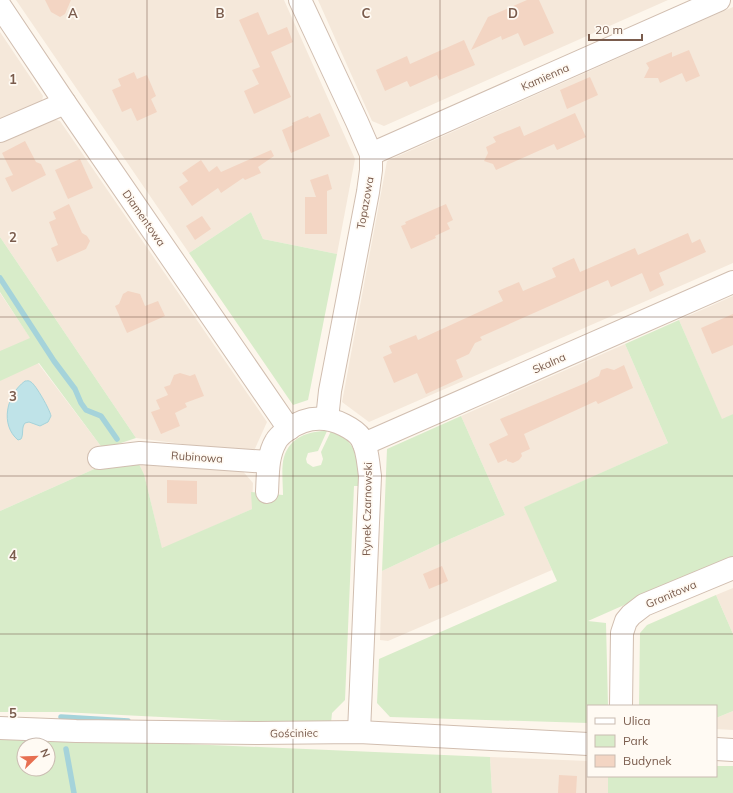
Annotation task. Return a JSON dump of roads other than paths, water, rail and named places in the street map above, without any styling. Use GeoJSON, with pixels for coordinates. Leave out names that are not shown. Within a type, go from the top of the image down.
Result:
{"type":"FeatureCollection","features":[{"type":"Feature","properties":{"kind":"street","name":"Topazowa"},"geometry":{"type":"LineString","coordinates":[[300,0],[371,154],[371,170],[368,192],[330,391],[327,418]]}},
{"type":"Feature","properties":{"kind":"street","name":"Kamienna"},"geometry":{"type":"LineString","coordinates":[[371,154],[719,0]]}},
{"type":"Feature","properties":{"kind":"street","name":"Diamentowa"},"geometry":{"type":"LineString","coordinates":[[0,6],[289,429]]}},
{"type":"Feature","properties":{"kind":"street"},"geometry":{"type":"LineString","coordinates":[[0,131],[65,103]]}},
{"type":"Feature","properties":{"kind":"street","name":"Skalna"},"geometry":{"type":"LineString","coordinates":[[364,444],[733,282]]}},
{"type":"Feature","properties":{"kind":"street","name":"Rynek Czarnowski"},"geometry":{"type":"LineString","coordinates":[[267,492],[268,462],[276,439],[289,429],[308,419],[327,418],[350,428],[360,436],[368,456],[370,476],[359,732]]}},
{"type":"Feature","properties":{"kind":"street","name":"Rubinowa"},"geometry":{"type":"LineString","coordinates":[[99,458],[140,453],[268,462]]}},
{"type":"Feature","properties":{"kind":"street","name":"Granitowa"},"geometry":{"type":"LineString","coordinates":[[621,705],[622,633],[626,621],[644,604],[733,568]]}},
{"type":"Feature","properties":{"kind":"street","name":"Gościniec"},"geometry":{"type":"LineString","coordinates":[[0,728],[116,732],[359,732],[587,744]]}},
{"type":"Feature","properties":{"kind":"street"},"geometry":{"type":"LineString","coordinates":[[717,749],[733,750]]}},
{"type":"Feature","properties":{"kind":"water"},"geometry":{"type":"Polygon","coordinates":[[[25,381],[30,381],[36,388],[46,403],[51,416],[48,422],[40,426],[29,422],[25,423],[22,437],[18,440],[12,434],[7,418],[13,394],[25,381]]]}},
{"type":"Feature","properties":{"kind":"waterway"},"geometry":{"type":"LineString","coordinates":[[0,278],[54,361],[75,389],[86,410],[101,416],[117,439]]}},
{"type":"Feature","properties":{"kind":"waterway"},"geometry":{"type":"LineString","coordinates":[[61,717],[128,721]]}},
{"type":"Feature","properties":{"kind":"waterway"},"geometry":{"type":"LineString","coordinates":[[66,749],[74,793]]}}]}
